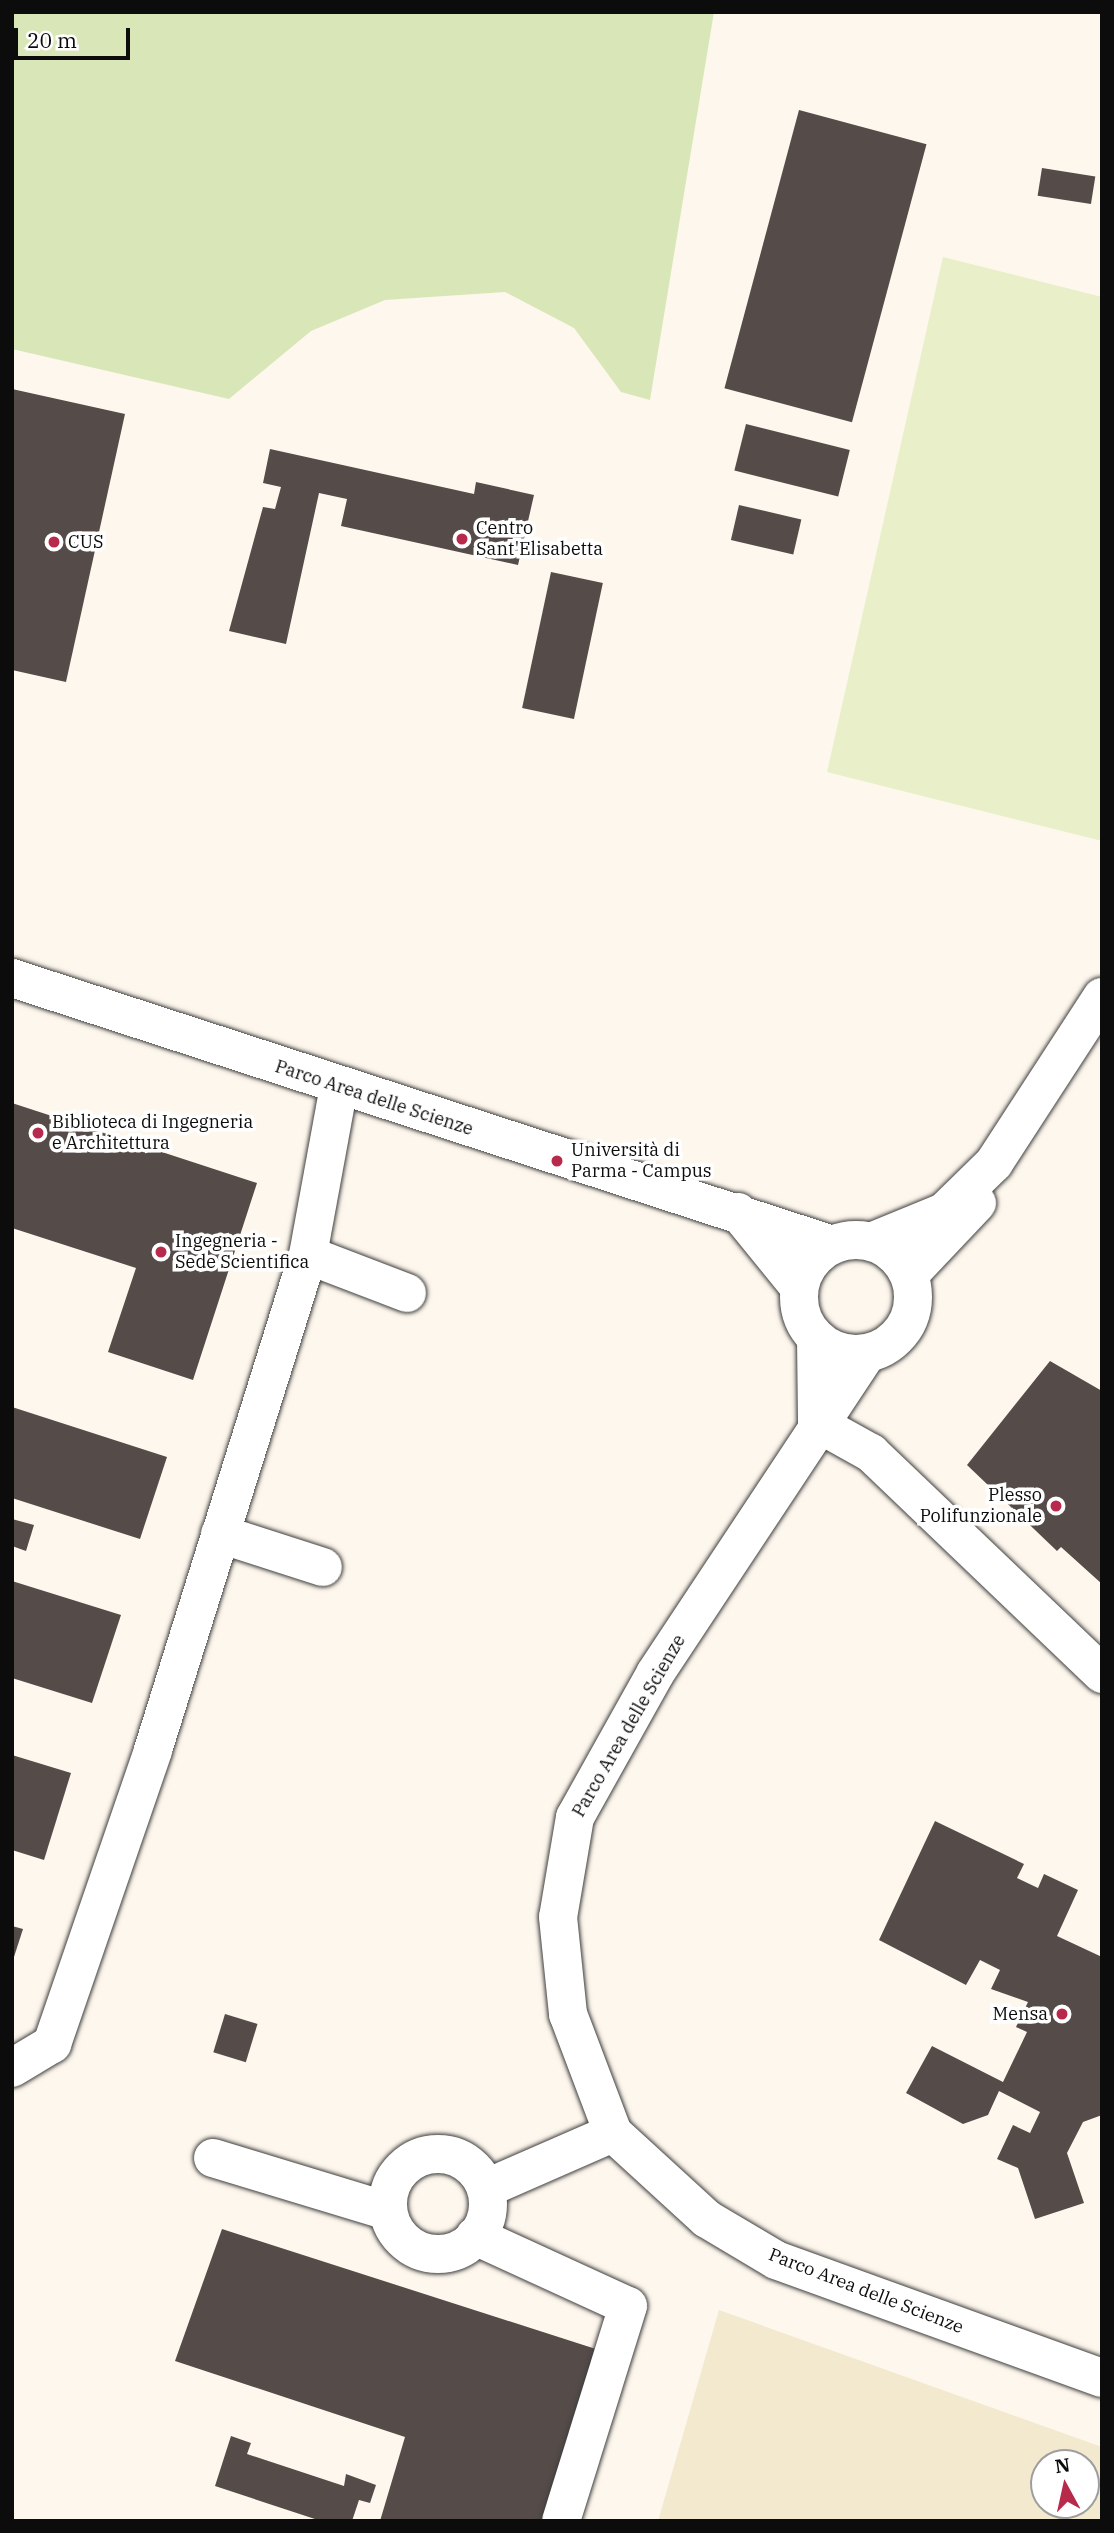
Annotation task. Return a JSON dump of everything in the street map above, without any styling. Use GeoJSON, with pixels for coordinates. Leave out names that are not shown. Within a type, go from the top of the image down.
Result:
{"type":"FeatureCollection","features":[{"type":"Feature","properties":{"kind":"street","name":"Parco Area delle Scienze"},"geometry":{"type":"LineString","coordinates":[[12,978],[833,1245]]}},
{"type":"Feature","properties":{"kind":"street"},"geometry":{"type":"LineString","coordinates":[[909,1275],[973,1209],[994,1163],[1102,998]]}},
{"type":"Feature","properties":{"kind":"street"},"geometry":{"type":"LineString","coordinates":[[12,2068],[52,2044],[220,1534],[308,1255],[339,1086]]}},
{"type":"Feature","properties":{"kind":"street"},"geometry":{"type":"LineString","coordinates":[[994,1163],[943,1212],[873,1241],[833,1245],[806,1269],[799,1287],[799,1306],[816,1338],[817,1423],[871,1453],[1102,1674]]}},
{"type":"Feature","properties":{"kind":"street"},"geometry":{"type":"LineString","coordinates":[[738,1212],[799,1287]]}},
{"type":"Feature","properties":{"kind":"street"},"geometry":{"type":"LineString","coordinates":[[816,1338],[833,1349],[866,1355],[897,1339],[907,1325],[914,1291],[909,1275],[901,1261],[873,1241]]}},
{"type":"Feature","properties":{"kind":"street"},"geometry":{"type":"LineString","coordinates":[[308,1255],[407,1293]]}},
{"type":"Feature","properties":{"kind":"street","name":"Parco Area delle Scienze"},"geometry":{"type":"LineString","coordinates":[[866,1355],[817,1423],[655,1674],[575,1816],[558,1917],[568,2014],[613,2133],[707,2219],[776,2260],[1102,2378]]}},
{"type":"Feature","properties":{"kind":"street"},"geometry":{"type":"LineString","coordinates":[[220,1534],[323,1567]]}},
{"type":"Feature","properties":{"kind":"street"},"geometry":{"type":"LineString","coordinates":[[487,2188],[613,2133]]}},
{"type":"Feature","properties":{"kind":"street"},"geometry":{"type":"LineString","coordinates":[[453,2157],[480,2175],[487,2188],[486,2212],[475,2236],[448,2253],[431,2253],[402,2239],[387,2211],[395,2178],[420,2158],[453,2157]]}},
{"type":"Feature","properties":{"kind":"street"},"geometry":{"type":"LineString","coordinates":[[213,2158],[387,2211]]}},
{"type":"Feature","properties":{"kind":"street"},"geometry":{"type":"LineString","coordinates":[[475,2236],[628,2306],[561,2521]]}},
{"type":"Feature","properties":{"kind":"shaded area"},"geometry":{"type":"Polygon","coordinates":[[[719,2310],[1102,2447],[1102,2521],[658,2521],[719,2310]]]}},
{"type":"Feature","properties":{"kind":"green space"},"geometry":{"type":"Polygon","coordinates":[[[12,12],[714,12],[650,400],[621,392],[574,328],[505,292],[385,300],[311,331],[229,399],[12,349],[12,12]]]}},
{"type":"Feature","properties":{"kind":"green space"},"geometry":{"type":"Polygon","coordinates":[[[943,257],[1102,297],[1102,841],[827,772],[943,257]]]}},
{"type":"Feature","properties":{"kind":"building"},"geometry":{"type":"Polygon","coordinates":[[[799,110],[927,144],[852,422],[724,388],[799,110]]]}},
{"type":"Feature","properties":{"kind":"building"},"geometry":{"type":"Polygon","coordinates":[[[1042,168],[1095,176],[1091,204],[1038,196],[1042,168]]]}},
{"type":"Feature","properties":{"kind":"building","name":"CUS"},"geometry":{"type":"Polygon","coordinates":[[[12,389],[125,414],[66,682],[12,670],[12,389]]]}},
{"type":"Feature","properties":{"kind":"building"},"geometry":{"type":"Polygon","coordinates":[[[746,424],[850,450],[838,496],[734,471],[746,424]]]}},
{"type":"Feature","properties":{"kind":"building","name":"Centro Sant'Elisabetta"},"geometry":{"type":"Polygon","coordinates":[[[270,449],[474,494],[476,482],[534,495],[518,565],[341,526],[347,499],[319,493],[286,644],[229,631],[263,507],[275,509],[281,487],[263,483],[270,449]]]}},
{"type":"Feature","properties":{"kind":"building"},"geometry":{"type":"Polygon","coordinates":[[[739,505],[801,519],[793,554],[731,540],[739,505]]]}},
{"type":"Feature","properties":{"kind":"building"},"geometry":{"type":"Polygon","coordinates":[[[551,572],[603,583],[574,719],[522,708],[551,572]]]}},
{"type":"Feature","properties":{"kind":"building","name":"Ingegneria - Sede Scientifica"},"geometry":{"type":"Polygon","coordinates":[[[12,1103],[257,1183],[193,1380],[108,1352],[136,1268],[12,1228],[12,1103]]]}},
{"type":"Feature","properties":{"kind":"building","name":"Plesso Polifunzionale"},"geometry":{"type":"Polygon","coordinates":[[[1050,1361],[1102,1391],[1102,1584],[1061,1547],[1057,1551],[967,1465],[1050,1361]]]}},
{"type":"Feature","properties":{"kind":"building"},"geometry":{"type":"Polygon","coordinates":[[[12,1407],[167,1457],[140,1539],[12,1498],[12,1407]]]}},
{"type":"Feature","properties":{"kind":"building"},"geometry":{"type":"Polygon","coordinates":[[[12,1519],[34,1525],[26,1551],[12,1546],[12,1519]]]}},
{"type":"Feature","properties":{"kind":"building"},"geometry":{"type":"Polygon","coordinates":[[[12,1581],[121,1615],[92,1703],[12,1678],[12,1581]]]}},
{"type":"Feature","properties":{"kind":"building"},"geometry":{"type":"Polygon","coordinates":[[[12,1755],[71,1773],[44,1860],[12,1850],[12,1755]]]}},
{"type":"Feature","properties":{"kind":"building","name":"Mensa"},"geometry":{"type":"Polygon","coordinates":[[[935,1821],[1024,1864],[1017,1878],[1038,1888],[1044,1874],[1078,1890],[1057,1936],[1102,1957],[1102,2115],[1083,2122],[1067,2153],[1084,2203],[1035,2219],[1018,2168],[997,2159],[1013,2125],[1030,2133],[1040,2112],[999,2091],[988,2115],[963,2124],[906,2093],[932,2046],[1003,2082],[1027,2032],[1016,2027],[1028,2002],[991,1989],[1000,1970],[980,1960],[966,1985],[879,1940],[935,1821]]]}},
{"type":"Feature","properties":{"kind":"building"},"geometry":{"type":"Polygon","coordinates":[[[12,1926],[23,1929],[13,1960],[12,1960],[12,1926]]]}},
{"type":"Feature","properties":{"kind":"building"},"geometry":{"type":"Polygon","coordinates":[[[225,2014],[258,2024],[246,2062],[213,2052],[225,2014]]]}},
{"type":"Feature","properties":{"kind":"building"},"geometry":{"type":"Polygon","coordinates":[[[222,2229],[602,2351],[552,2521],[380,2521],[405,2437],[175,2361],[222,2229]]]}},
{"type":"Feature","properties":{"kind":"building"},"geometry":{"type":"Polygon","coordinates":[[[231,2436],[251,2443],[247,2454],[344,2486],[346,2474],[376,2485],[370,2503],[359,2500],[352,2521],[321,2521],[215,2486],[231,2436]]]}},
{"type":"Feature","properties":{"kind":"place","name":"Centro Sant'Elisabetta"},"geometry":{"type":"Point","coordinates":[462,539]}},
{"type":"Feature","properties":{"kind":"place","name":"CUS"},"geometry":{"type":"Point","coordinates":[54,542]}},
{"type":"Feature","properties":{"kind":"place","name":"Biblioteca di Ingegneria e Architettura"},"geometry":{"type":"Point","coordinates":[38,1133]}},
{"type":"Feature","properties":{"kind":"place","name":"Università di Parma - Campus"},"geometry":{"type":"Point","coordinates":[557,1161]}},
{"type":"Feature","properties":{"kind":"place","name":"Ingegneria - Sede Scientifica"},"geometry":{"type":"Point","coordinates":[161,1252]}},
{"type":"Feature","properties":{"kind":"place","name":"Plesso Polifunzionale"},"geometry":{"type":"Point","coordinates":[1056,1506]}},
{"type":"Feature","properties":{"kind":"place","name":"Mensa"},"geometry":{"type":"Point","coordinates":[1062,2014]}}]}
